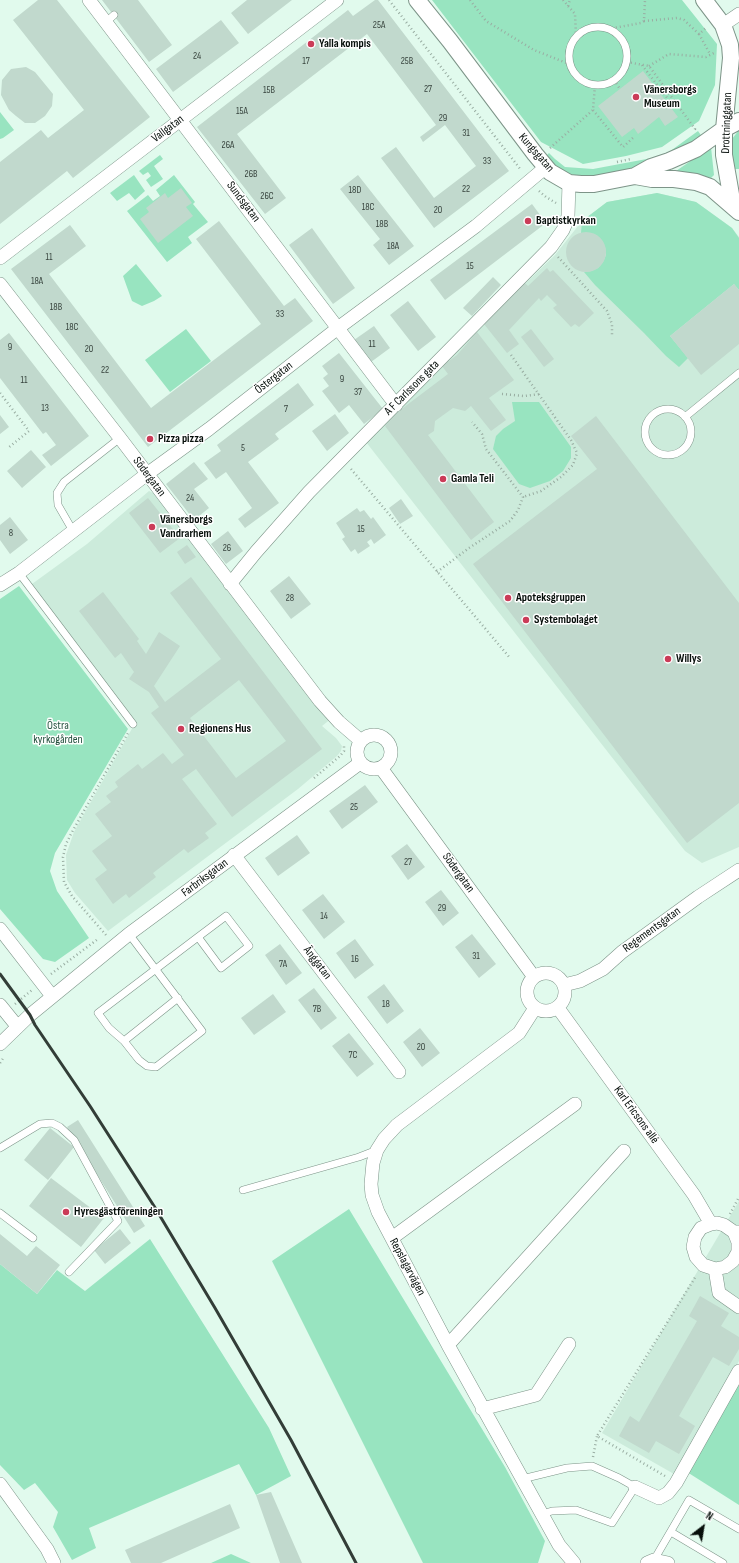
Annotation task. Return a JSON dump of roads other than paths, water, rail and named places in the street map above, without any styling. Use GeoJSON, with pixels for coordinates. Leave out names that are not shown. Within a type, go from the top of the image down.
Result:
{"type":"FeatureCollection","features":[{"type":"Feature","properties":{"kind":"street","name":"Sundsgatan"},"geometry":{"type":"LineString","coordinates":[[89,0],[110,18],[180,120],[396,405]]}},
{"type":"Feature","properties":{"kind":"street","name":"Vallgatan"},"geometry":{"type":"LineString","coordinates":[[0,258],[337,0]]}},
{"type":"Feature","properties":{"kind":"street","name":"Kungsgatan"},"geometry":{"type":"LineString","coordinates":[[417,0],[450,41],[535,154],[549,160],[550,172],[569,183],[580,184],[594,184],[636,176],[652,179],[674,178],[696,182],[710,187],[736,209]]}},
{"type":"Feature","properties":{"kind":"street","name":"Drottninggatan"},"geometry":{"type":"LineString","coordinates":[[704,0],[721,21],[733,57],[724,129],[724,155],[736,209]]}},
{"type":"Feature","properties":{"kind":"street"},"geometry":{"type":"LineString","coordinates":[[721,21],[739,14]]}},
{"type":"Feature","properties":{"kind":"street"},"geometry":{"type":"LineString","coordinates":[[636,176],[651,167],[696,149],[724,129],[739,121]]}},
{"type":"Feature","properties":{"kind":"street","name":"Östergatan"},"geometry":{"type":"LineString","coordinates":[[0,585],[19,573],[147,474],[209,429],[338,328],[476,226],[530,180],[549,160]]}},
{"type":"Feature","properties":{"kind":"street","name":"A F Carlssons gata"},"geometry":{"type":"LineString","coordinates":[[230,584],[277,528],[342,458],[551,247],[564,230],[568,216],[569,183]]}},
{"type":"Feature","properties":{"kind":"street","name":"Södergatan"},"geometry":{"type":"LineString","coordinates":[[0,284],[120,438],[320,701],[339,722],[361,741]]}},
{"type":"Feature","properties":{"kind":"street"},"geometry":{"type":"LineString","coordinates":[[375,735],[381,736],[388,741],[392,749],[388,764],[382,768],[370,769],[360,763],[357,752],[361,741],[368,736],[375,735]]}},
{"type":"Feature","properties":{"kind":"street","name":"Farbriksgatan"},"geometry":{"type":"LineString","coordinates":[[0,1044],[17,1026],[52,996],[130,934],[234,855],[360,763]]}},
{"type":"Feature","properties":{"kind":"street","name":"Södergatan"},"geometry":{"type":"LineString","coordinates":[[382,768],[534,977]]}},
{"type":"Feature","properties":{"kind":"street","name":"Änggatan"},"geometry":{"type":"LineString","coordinates":[[234,855],[399,1072]]}},
{"type":"Feature","properties":{"kind":"street","name":"Regementsgatan"},"geometry":{"type":"LineString","coordinates":[[564,986],[580,981],[603,969],[622,952],[698,897],[739,870]]}},
{"type":"Feature","properties":{"kind":"street"},"geometry":{"type":"LineString","coordinates":[[0,929],[52,996]]}},
{"type":"Feature","properties":{"kind":"street"},"geometry":{"type":"LineString","coordinates":[[542,973],[551,974],[559,978],[564,986],[564,998],[558,1008],[546,1012],[535,1008],[530,1003],[526,993],[528,985],[534,977],[542,973]]}},
{"type":"Feature","properties":{"kind":"street"},"geometry":{"type":"LineString","coordinates":[[0,1005],[17,1026]]}},
{"type":"Feature","properties":{"kind":"street","name":"Repslagarvägen"},"geometry":{"type":"LineString","coordinates":[[535,1008],[519,1033],[397,1125],[384,1139],[377,1150],[373,1163],[371,1184],[372,1196],[378,1212],[482,1409],[559,1545],[574,1563]]}},
{"type":"Feature","properties":{"kind":"street","name":"Karl Ericsons allé"},"geometry":{"type":"LineString","coordinates":[[558,1008],[694,1195],[727,1228]]}},
{"type":"Feature","properties":{"kind":"street"},"geometry":{"type":"LineString","coordinates":[[392,1238],[575,1104]]}},
{"type":"Feature","properties":{"kind":"street"},"geometry":{"type":"LineString","coordinates":[[448,1345],[624,1151]]}},
{"type":"Feature","properties":{"kind":"street"},"geometry":{"type":"LineString","coordinates":[[709,1267],[725,1267],[733,1261],[738,1252],[738,1242],[727,1228],[701,1228],[695,1237],[693,1247],[696,1258],[709,1267],[719,1293],[739,1307]]}},
{"type":"Feature","properties":{"kind":"street"},"geometry":{"type":"LineString","coordinates":[[482,1409],[536,1396],[569,1344]]}},
{"type":"Feature","properties":{"kind":"street"},"geometry":{"type":"LineString","coordinates":[[635,1487],[659,1498],[668,1493],[676,1483],[739,1371]]}},
{"type":"Feature","properties":{"kind":"street"},"geometry":{"type":"LineString","coordinates":[[0,1484],[47,1549],[54,1563]]}},
{"type":"Feature","properties":{"kind":"street"},"geometry":{"type":"LineString","coordinates":[[650,1562],[668,1563]]}},
{"type":"Feature","properties":{"kind":"lane"},"geometry":{"type":"LineString","coordinates":[[594,27],[608,29],[620,36],[627,53],[627,62],[623,71],[610,83],[595,85],[590,85],[580,80],[573,73],[569,64],[568,54],[576,36],[584,30],[594,27]]}},
{"type":"Feature","properties":{"kind":"lane"},"geometry":{"type":"LineString","coordinates":[[685,416],[739,373]]}},
{"type":"Feature","properties":{"kind":"lane"},"geometry":{"type":"LineString","coordinates":[[665,409],[679,412],[685,416],[689,422],[690,436],[684,449],[678,453],[664,455],[651,448],[647,442],[645,428],[652,415],[665,409]]}},
{"type":"Feature","properties":{"kind":"lane"},"geometry":{"type":"LineString","coordinates":[[72,531],[58,505],[57,493],[64,482],[120,438]]}},
{"type":"Feature","properties":{"kind":"lane"},"geometry":{"type":"LineString","coordinates":[[19,573],[133,724]]}},
{"type":"Feature","properties":{"kind":"lane"},"geometry":{"type":"LineString","coordinates":[[130,934],[156,968],[202,1031],[156,1067],[147,1066],[139,1060],[124,1041],[109,1028],[98,1013],[156,968],[226,916],[249,946],[221,968],[198,937]]}},
{"type":"Feature","properties":{"kind":"lane"},"geometry":{"type":"LineString","coordinates":[[124,1041],[178,998]]}},
{"type":"Feature","properties":{"kind":"lane"},"geometry":{"type":"LineString","coordinates":[[0,1148],[40,1124],[52,1123],[60,1126],[74,1140],[118,1221],[69,1272]]}},
{"type":"Feature","properties":{"kind":"lane"},"geometry":{"type":"LineString","coordinates":[[243,1190],[359,1157],[377,1150]]}},
{"type":"Feature","properties":{"kind":"lane"},"geometry":{"type":"LineString","coordinates":[[0,1213],[33,1238]]}},
{"type":"Feature","properties":{"kind":"lane"},"geometry":{"type":"LineString","coordinates":[[522,1479],[567,1468],[592,1466],[635,1487],[612,1522],[576,1510],[552,1511],[542,1514]]}},
{"type":"Feature","properties":{"kind":"lane"},"geometry":{"type":"LineString","coordinates":[[650,1562],[689,1500],[739,1529]]}},
{"type":"Feature","properties":{"kind":"lane"},"geometry":{"type":"LineString","coordinates":[[670,1532],[723,1563]]}},
{"type":"Feature","properties":{"kind":"railway"},"geometry":{"type":"LineString","coordinates":[[0,974],[30,1015],[35,1025],[90,1106],[154,1206],[291,1440],[356,1563]]}},
{"type":"Feature","properties":{"kind":"place","name":"Yalla kompis"},"geometry":{"type":"Point","coordinates":[311,44]}},
{"type":"Feature","properties":{"kind":"place","name":"Vänersborgs Museum"},"geometry":{"type":"Point","coordinates":[636,97]}},
{"type":"Feature","properties":{"kind":"place","name":"Baptistkyrkan"},"geometry":{"type":"Point","coordinates":[528,221]}},
{"type":"Feature","properties":{"kind":"place","name":"Pizza pizza"},"geometry":{"type":"Point","coordinates":[150,439]}},
{"type":"Feature","properties":{"kind":"place","name":"Gamla Teli"},"geometry":{"type":"Point","coordinates":[443,479]}},
{"type":"Feature","properties":{"kind":"place","name":"Vänersborgs Vandrarhem"},"geometry":{"type":"Point","coordinates":[152,527]}},
{"type":"Feature","properties":{"kind":"place","name":"Apoteksgruppen"},"geometry":{"type":"Point","coordinates":[508,598]}},
{"type":"Feature","properties":{"kind":"place","name":"Systembolaget"},"geometry":{"type":"Point","coordinates":[526,620]}},
{"type":"Feature","properties":{"kind":"place","name":"Willys"},"geometry":{"type":"Point","coordinates":[668,659]}},
{"type":"Feature","properties":{"kind":"place","name":"Regionens Hus"},"geometry":{"type":"Point","coordinates":[181,729]}},
{"type":"Feature","properties":{"kind":"place","name":"Hyresgästföreningen"},"geometry":{"type":"Point","coordinates":[66,1212]}},
{"type":"Feature","properties":{"kind":"park label","name":"Östra kyrkogården"},"geometry":{"type":"Point","coordinates":[58,733]}}]}
